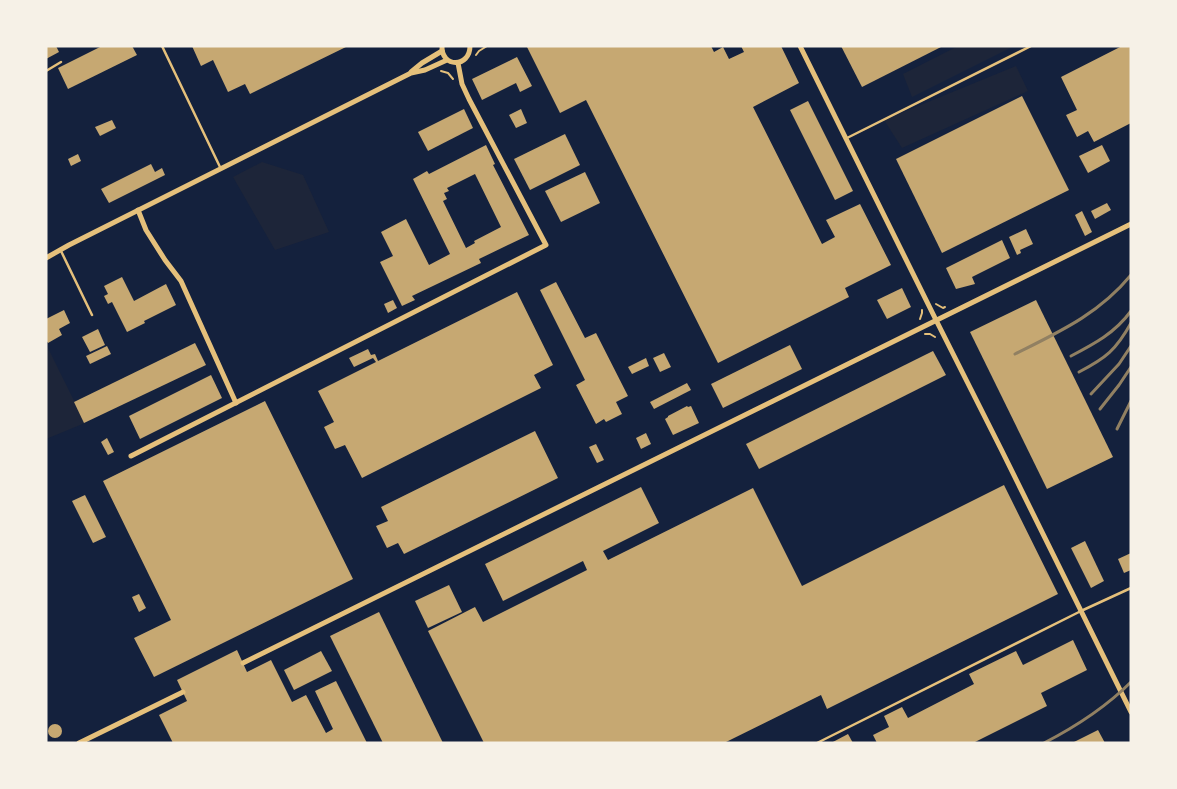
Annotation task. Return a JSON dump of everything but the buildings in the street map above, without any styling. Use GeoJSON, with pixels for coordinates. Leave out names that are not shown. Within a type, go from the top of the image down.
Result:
{"type":"FeatureCollection","features":[{"type":"Feature","properties":{"kind":"street"},"geometry":{"type":"LineString","coordinates":[[800,46],[1131,712]]}},
{"type":"Feature","properties":{"kind":"street"},"geometry":{"type":"LineString","coordinates":[[411,73],[442,49],[444,58],[458,63],[468,56],[471,47]]}},
{"type":"Feature","properties":{"kind":"street"},"geometry":{"type":"LineString","coordinates":[[46,258],[60,249],[411,73],[425,70],[447,60]]}},
{"type":"Feature","properties":{"kind":"street"},"geometry":{"type":"LineString","coordinates":[[131,456],[546,245],[469,99],[462,84],[458,63]]}},
{"type":"Feature","properties":{"kind":"street"},"geometry":{"type":"LineString","coordinates":[[138,210],[146,230],[181,281],[236,403]]}},
{"type":"Feature","properties":{"kind":"street"},"geometry":{"type":"LineString","coordinates":[[244,663],[1131,224]]}},
{"type":"Feature","properties":{"kind":"street"},"geometry":{"type":"LineString","coordinates":[[79,743],[183,692]]}},
{"type":"Feature","properties":{"kind":"lane"},"geometry":{"type":"LineString","coordinates":[[162,46],[221,169]]}},
{"type":"Feature","properties":{"kind":"lane"},"geometry":{"type":"LineString","coordinates":[[846,139],[1031,46]]}},
{"type":"Feature","properties":{"kind":"lane"},"geometry":{"type":"LineString","coordinates":[[46,70],[62,62]]}},
{"type":"Feature","properties":{"kind":"lane"},"geometry":{"type":"LineString","coordinates":[[60,249],[92,315]]}},
{"type":"Feature","properties":{"kind":"lane"},"geometry":{"type":"LineString","coordinates":[[817,743],[1081,611],[1131,588]]}},
{"type":"Feature","properties":{"kind":"path"},"geometry":{"type":"LineString","coordinates":[[927,302],[933,299],[943,308],[955,305],[958,310]]}},
{"type":"Feature","properties":{"kind":"shaded area"},"geometry":{"type":"Polygon","coordinates":[[[958,46],[1014,46],[912,97],[903,74],[958,46]]]}},
{"type":"Feature","properties":{"kind":"shaded area"},"geometry":{"type":"Polygon","coordinates":[[[1016,66],[1028,91],[902,148],[884,120],[1016,66]]]}},
{"type":"Feature","properties":{"kind":"shaded area"},"geometry":{"type":"Polygon","coordinates":[[[262,162],[303,175],[329,232],[275,250],[233,177],[262,162]]]}},
{"type":"Feature","properties":{"kind":"shaded area"},"geometry":{"type":"Polygon","coordinates":[[[46,344],[85,423],[46,439],[46,344]]]}},
{"type":"Feature","properties":{"kind":"railway"},"geometry":{"type":"LineString","coordinates":[[1015,354],[1078,321],[1106,301],[1131,275]]}},
{"type":"Feature","properties":{"kind":"railway"},"geometry":{"type":"LineString","coordinates":[[1071,356],[1111,332],[1131,311]]}},
{"type":"Feature","properties":{"kind":"railway"},"geometry":{"type":"LineString","coordinates":[[1079,372],[1110,352],[1131,323]]}},
{"type":"Feature","properties":{"kind":"railway"},"geometry":{"type":"LineString","coordinates":[[1091,394],[1119,364],[1131,346]]}},
{"type":"Feature","properties":{"kind":"railway"},"geometry":{"type":"LineString","coordinates":[[1100,409],[1131,367]]}},
{"type":"Feature","properties":{"kind":"railway"},"geometry":{"type":"LineString","coordinates":[[1117,429],[1131,401]]}},
{"type":"Feature","properties":{"kind":"railway"},"geometry":{"type":"LineString","coordinates":[[1044,743],[1090,716],[1131,682]]}}]}
